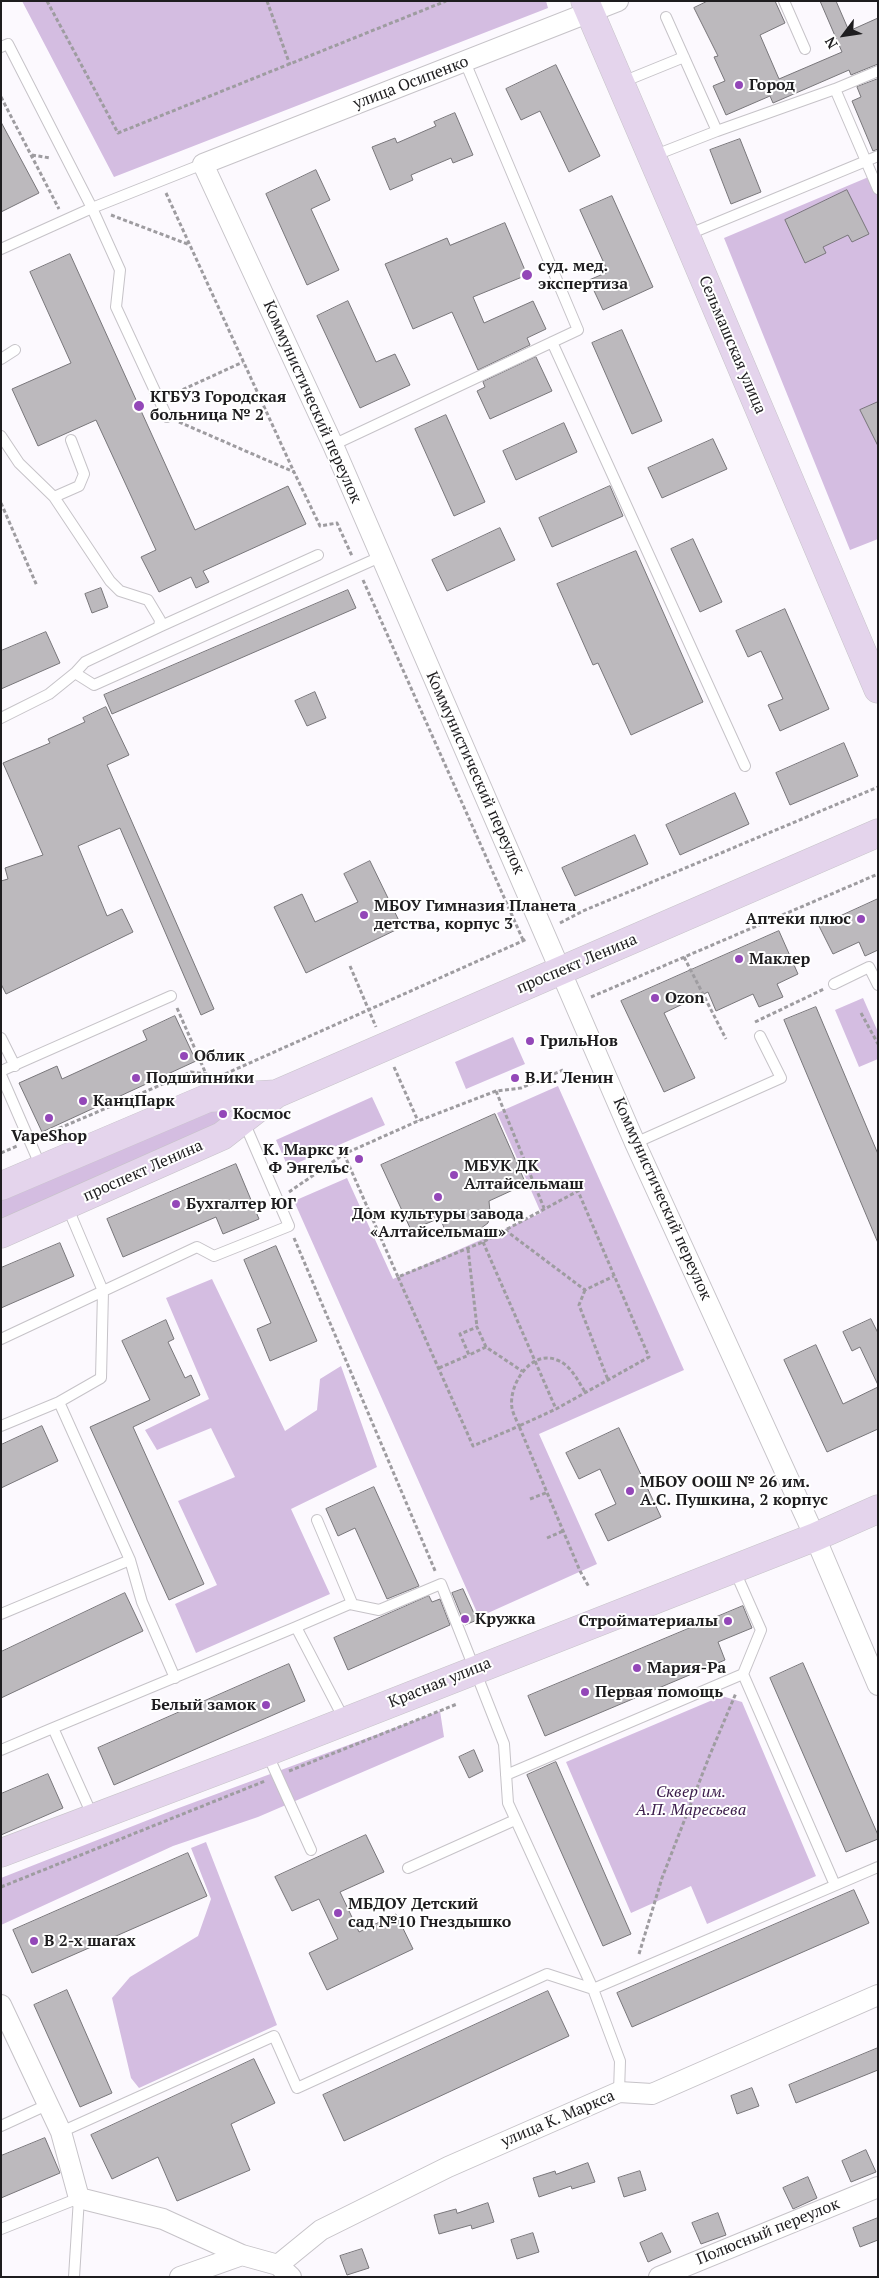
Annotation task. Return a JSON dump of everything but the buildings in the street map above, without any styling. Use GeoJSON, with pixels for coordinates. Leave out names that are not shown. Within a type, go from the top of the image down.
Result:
{"type":"FeatureCollection","features":[{"type":"Feature","properties":{"kind":"main road","name":"Сельмашская улица"},"geometry":{"type":"LineString","coordinates":[[587,7],[878,689]]}},
{"type":"Feature","properties":{"kind":"main road","name":"проспект Ленина"},"geometry":{"type":"LineString","coordinates":[[1,1234],[222,1136],[276,1094],[878,833]]}},
{"type":"Feature","properties":{"kind":"main road","name":"проспект Ленина"},"geometry":{"type":"LineString","coordinates":[[1,1186],[208,1098],[214,1081],[276,1094]]}},
{"type":"Feature","properties":{"kind":"main road"},"geometry":{"type":"LineString","coordinates":[[214,1081],[227,1108],[230,1124],[236,1126]]}},
{"type":"Feature","properties":{"kind":"main road","name":"Красная улица"},"geometry":{"type":"LineString","coordinates":[[1,1852],[94,1818],[272,1764],[345,1721],[479,1681],[734,1568],[814,1537],[878,1509]]}},
{"type":"Feature","properties":{"kind":"street","name":"улица Осипенко"},"geometry":{"type":"LineString","coordinates":[[204,164],[465,62],[587,7],[618,1]]}},
{"type":"Feature","properties":{"kind":"street","name":"Коммунистический переулок"},"geometry":{"type":"LineString","coordinates":[[204,164],[333,445],[635,1142],[814,1537],[878,1685]]}},
{"type":"Feature","properties":{"kind":"street","name":"улица К. Маркса"},"geometry":{"type":"LineString","coordinates":[[285,2271],[321,2230],[448,2167],[619,2092],[652,2094],[878,1995]]}},
{"type":"Feature","properties":{"kind":"street"},"geometry":{"type":"LineString","coordinates":[[1,2005],[49,2104],[60,2132],[79,2198],[163,2219],[242,2255],[285,2271]]}},
{"type":"Feature","properties":{"kind":"street","name":"Полюсный переулок"},"geometry":{"type":"LineString","coordinates":[[659,2277],[878,2187]]}},
{"type":"Feature","properties":{"kind":"street"},"geometry":{"type":"LineString","coordinates":[[180,2277],[242,2255]]}},
{"type":"Feature","properties":{"kind":"lane"},"geometry":{"type":"LineString","coordinates":[[784,1],[805,49]]}},
{"type":"Feature","properties":{"kind":"lane"},"geometry":{"type":"LineString","coordinates":[[666,17],[717,131]]}},
{"type":"Feature","properties":{"kind":"lane"},"geometry":{"type":"LineString","coordinates":[[1,47],[8,44],[92,208],[120,270],[116,307],[167,417]]}},
{"type":"Feature","properties":{"kind":"lane"},"geometry":{"type":"LineString","coordinates":[[619,83],[684,57]]}},
{"type":"Feature","properties":{"kind":"lane"},"geometry":{"type":"LineString","coordinates":[[333,445],[578,330],[465,62]]}},
{"type":"Feature","properties":{"kind":"lane"},"geometry":{"type":"LineString","coordinates":[[652,157],[717,131],[835,89],[878,71]]}},
{"type":"Feature","properties":{"kind":"lane"},"geometry":{"type":"LineString","coordinates":[[835,89],[878,189]]}},
{"type":"Feature","properties":{"kind":"lane"},"geometry":{"type":"LineString","coordinates":[[686,236],[878,156]]}},
{"type":"Feature","properties":{"kind":"lane"},"geometry":{"type":"LineString","coordinates":[[1,249],[92,208],[204,164]]}},
{"type":"Feature","properties":{"kind":"lane"},"geometry":{"type":"LineString","coordinates":[[552,342],[745,766]]}},
{"type":"Feature","properties":{"kind":"lane"},"geometry":{"type":"LineString","coordinates":[[1,360],[15,350]]}},
{"type":"Feature","properties":{"kind":"lane"},"geometry":{"type":"LineString","coordinates":[[1,436],[19,463],[54,497],[110,581],[120,591],[148,600],[160,620],[159,627]]}},
{"type":"Feature","properties":{"kind":"lane"},"geometry":{"type":"LineString","coordinates":[[54,497],[80,486],[84,474],[71,440]]}},
{"type":"Feature","properties":{"kind":"lane"},"geometry":{"type":"LineString","coordinates":[[1,718],[50,694],[85,662],[318,555]]}},
{"type":"Feature","properties":{"kind":"lane"},"geometry":{"type":"LineString","coordinates":[[74,673],[94,685],[380,556]]}},
{"type":"Feature","properties":{"kind":"lane"},"geometry":{"type":"LineString","coordinates":[[834,984],[869,967],[878,985]]}},
{"type":"Feature","properties":{"kind":"lane"},"geometry":{"type":"LineString","coordinates":[[42,1168],[1,1073],[171,996]]}},
{"type":"Feature","properties":{"kind":"lane"},"geometry":{"type":"LineString","coordinates":[[635,1142],[781,1078],[760,1036]]}},
{"type":"Feature","properties":{"kind":"lane"},"geometry":{"type":"LineString","coordinates":[[1,1038],[15,1066]]}},
{"type":"Feature","properties":{"kind":"lane"},"geometry":{"type":"LineString","coordinates":[[1,1339],[197,1247],[214,1256],[289,1226],[278,1200],[236,1126]]}},
{"type":"Feature","properties":{"kind":"lane"},"geometry":{"type":"LineString","coordinates":[[1,1426],[59,1402],[101,1378],[103,1292],[66,1205]]}},
{"type":"Feature","properties":{"kind":"lane"},"geometry":{"type":"LineString","coordinates":[[59,1402],[130,1560],[142,1602],[175,1678]]}},
{"type":"Feature","properties":{"kind":"lane"},"geometry":{"type":"LineString","coordinates":[[317,1520],[352,1603],[350,1604]]}},
{"type":"Feature","properties":{"kind":"lane"},"geometry":{"type":"LineString","coordinates":[[1,1614],[130,1560]]}},
{"type":"Feature","properties":{"kind":"lane"},"geometry":{"type":"LineString","coordinates":[[734,1568],[761,1630],[744,1676],[835,1885]]}},
{"type":"Feature","properties":{"kind":"lane"},"geometry":{"type":"LineString","coordinates":[[1,1750],[350,1604],[379,1610],[441,1584],[504,1744],[508,1803],[593,1989],[620,2061],[619,2092]]}},
{"type":"Feature","properties":{"kind":"lane"},"geometry":{"type":"LineString","coordinates":[[296,1627],[345,1721]]}},
{"type":"Feature","properties":{"kind":"lane"},"geometry":{"type":"LineString","coordinates":[[506,1775],[744,1676]]}},
{"type":"Feature","properties":{"kind":"lane"},"geometry":{"type":"LineString","coordinates":[[53,1728],[94,1818]]}},
{"type":"Feature","properties":{"kind":"lane"},"geometry":{"type":"LineString","coordinates":[[272,1764],[311,1850]]}},
{"type":"Feature","properties":{"kind":"lane"},"geometry":{"type":"LineString","coordinates":[[408,1868],[515,1820]]}},
{"type":"Feature","properties":{"kind":"lane"},"geometry":{"type":"LineString","coordinates":[[60,2132],[274,2036],[297,2088],[547,1974],[593,1989],[878,1866]]}},
{"type":"Feature","properties":{"kind":"lane"},"geometry":{"type":"LineString","coordinates":[[1,2126],[49,2104]]}},
{"type":"Feature","properties":{"kind":"lane"},"geometry":{"type":"LineString","coordinates":[[1,2229],[79,2198],[74,2277]]}},
{"type":"Feature","properties":{"kind":"path"},"geometry":{"type":"LineString","coordinates":[[48,1],[118,134],[446,1]]}},
{"type":"Feature","properties":{"kind":"path"},"geometry":{"type":"LineString","coordinates":[[267,1],[290,64]]}},
{"type":"Feature","properties":{"kind":"path"},"geometry":{"type":"LineString","coordinates":[[1,97],[65,220]]}},
{"type":"Feature","properties":{"kind":"path"},"geometry":{"type":"LineString","coordinates":[[160,180],[320,526],[337,523],[523,940]]}},
{"type":"Feature","properties":{"kind":"path"},"geometry":{"type":"LineString","coordinates":[[92,208],[190,245]]}},
{"type":"Feature","properties":{"kind":"path"},"geometry":{"type":"LineString","coordinates":[[159,400],[243,362]]}},
{"type":"Feature","properties":{"kind":"path"},"geometry":{"type":"LineString","coordinates":[[167,417],[294,472]]}},
{"type":"Feature","properties":{"kind":"path"},"geometry":{"type":"LineString","coordinates":[[1,504],[37,586]]}},
{"type":"Feature","properties":{"kind":"path"},"geometry":{"type":"LineString","coordinates":[[1,1153],[191,1072],[214,1081],[368,1008],[544,931],[592,907],[878,786]]}},
{"type":"Feature","properties":{"kind":"path"},"geometry":{"type":"LineString","coordinates":[[576,1004],[878,874]]}},
{"type":"Feature","properties":{"kind":"path"},"geometry":{"type":"LineString","coordinates":[[684,957],[726,1039]]}},
{"type":"Feature","properties":{"kind":"path"},"geometry":{"type":"LineString","coordinates":[[350,966],[418,1121]]}},
{"type":"Feature","properties":{"kind":"path"},"geometry":{"type":"LineString","coordinates":[[754,1022],[834,984]]}},
{"type":"Feature","properties":{"kind":"path"},"geometry":{"type":"LineString","coordinates":[[171,996],[214,1081]]}},
{"type":"Feature","properties":{"kind":"path"},"geometry":{"type":"LineString","coordinates":[[861,1013],[878,1044]]}},
{"type":"Feature","properties":{"kind":"path"},"geometry":{"type":"LineString","coordinates":[[278,1200],[344,1154],[418,1121],[496,1091],[521,1088],[563,1070]]}},
{"type":"Feature","properties":{"kind":"path"},"geometry":{"type":"LineString","coordinates":[[496,1091],[544,1208]]}},
{"type":"Feature","properties":{"kind":"path"},"geometry":{"type":"LineString","coordinates":[[344,1154],[398,1277],[439,1368],[473,1446],[556,1409],[649,1357],[578,1190],[483,1242],[398,1277]]}},
{"type":"Feature","properties":{"kind":"path"},"geometry":{"type":"LineString","coordinates":[[289,1226],[441,1584]]}},
{"type":"Feature","properties":{"kind":"path"},"geometry":{"type":"LineString","coordinates":[[505,1230],[585,1290]]}},
{"type":"Feature","properties":{"kind":"path"},"geometry":{"type":"LineString","coordinates":[[483,1242],[556,1409]]}},
{"type":"Feature","properties":{"kind":"path"},"geometry":{"type":"LineString","coordinates":[[468,1249],[477,1327],[486,1347],[522,1371]]}},
{"type":"Feature","properties":{"kind":"path"},"geometry":{"type":"LineString","coordinates":[[608,1380],[579,1305],[585,1290],[614,1276]]}},
{"type":"Feature","properties":{"kind":"path"},"geometry":{"type":"LineString","coordinates":[[468,1354],[460,1334],[477,1327]]}},
{"type":"Feature","properties":{"kind":"path"},"geometry":{"type":"LineString","coordinates":[[439,1368],[486,1347]]}},
{"type":"Feature","properties":{"kind":"path"},"geometry":{"type":"LineString","coordinates":[[585,1392],[573,1373],[558,1360],[547,1358],[536,1361],[522,1371],[512,1390],[512,1408],[563,1532],[589,1588]]}},
{"type":"Feature","properties":{"kind":"path"},"geometry":{"type":"LineString","coordinates":[[530,1499],[548,1492]]}},
{"type":"Feature","properties":{"kind":"path"},"geometry":{"type":"LineString","coordinates":[[548,1538],[563,1532]]}},
{"type":"Feature","properties":{"kind":"path"},"geometry":{"type":"LineString","coordinates":[[634,1972],[662,1878],[709,1757],[744,1676]]}},
{"type":"Feature","properties":{"kind":"path"},"geometry":{"type":"LineString","coordinates":[[1,1887],[189,1813],[272,1764],[479,1681]]}},
{"type":"Feature","properties":{"kind":"green space"},"geometry":{"type":"Polygon","coordinates":[[[22,1],[546,1],[548,8],[114,177],[22,1]]]}},
{"type":"Feature","properties":{"kind":"green space"},"geometry":{"type":"Polygon","coordinates":[[[878,173],[878,539],[850,550],[724,238],[878,173]]]}},
{"type":"Feature","properties":{"kind":"green space"},"geometry":{"type":"Polygon","coordinates":[[[863,998],[878,1032],[878,1059],[859,1067],[835,1010],[863,998]]]}},
{"type":"Feature","properties":{"kind":"green space"},"geometry":{"type":"Polygon","coordinates":[[[513,1037],[525,1064],[466,1089],[455,1062],[513,1037]]]}},
{"type":"Feature","properties":{"kind":"green space"},"geometry":{"type":"Polygon","coordinates":[[[558,1086],[684,1370],[539,1434],[597,1564],[479,1617],[294,1201],[347,1178],[393,1279],[541,1213],[497,1113],[558,1086]]]}},
{"type":"Feature","properties":{"kind":"green space"},"geometry":{"type":"Polygon","coordinates":[[[372,1097],[385,1125],[288,1167],[276,1140],[372,1097]]]}},
{"type":"Feature","properties":{"kind":"green space"},"geometry":{"type":"Polygon","coordinates":[[[224,1106],[228,1118],[1,1226],[1,1195],[224,1106]]]}},
{"type":"Feature","properties":{"kind":"green space"},"geometry":{"type":"Polygon","coordinates":[[[212,1279],[285,1431],[317,1410],[320,1379],[341,1366],[377,1467],[291,1509],[330,1594],[196,1653],[175,1604],[217,1585],[178,1501],[235,1477],[211,1428],[157,1450],[145,1430],[209,1399],[166,1298],[212,1279]]]}},
{"type":"Feature","properties":{"kind":"green space","name":"Сквер им. А.П. Маресьева"},"geometry":{"type":"Polygon","coordinates":[[[722,1696],[742,1702],[816,1876],[707,1924],[691,1886],[631,1913],[566,1762],[722,1696]]]}},
{"type":"Feature","properties":{"kind":"green space"},"geometry":{"type":"Polygon","coordinates":[[[440,1711],[444,1737],[258,1817],[173,1846],[1,1925],[1,1878],[176,1809],[440,1711]]]}},
{"type":"Feature","properties":{"kind":"green space"},"geometry":{"type":"Polygon","coordinates":[[[206,1842],[277,2025],[139,2088],[131,2078],[112,1998],[130,1977],[198,1936],[211,1899],[191,1848],[206,1842]]]}},
{"type":"Feature","properties":{"kind":"place","name":"Город"},"geometry":{"type":"Point","coordinates":[739,85]}},
{"type":"Feature","properties":{"kind":"place","name":"суд. мед. экспертиза"},"geometry":{"type":"Point","coordinates":[527,275]}},
{"type":"Feature","properties":{"kind":"place","name":"КГБУЗ Городская больница № 2"},"geometry":{"type":"Point","coordinates":[139,406]}},
{"type":"Feature","properties":{"kind":"place","name":"МБОУ Гимназия Планета детства, корпус 3"},"geometry":{"type":"Point","coordinates":[364,915]}},
{"type":"Feature","properties":{"kind":"place","name":"Аптеки плюс"},"geometry":{"type":"Point","coordinates":[861,919]}},
{"type":"Feature","properties":{"kind":"place","name":"Маклер"},"geometry":{"type":"Point","coordinates":[739,959]}},
{"type":"Feature","properties":{"kind":"place","name":"Ozon"},"geometry":{"type":"Point","coordinates":[655,998]}},
{"type":"Feature","properties":{"kind":"place","name":"ГрильНов"},"geometry":{"type":"Point","coordinates":[530,1041]}},
{"type":"Feature","properties":{"kind":"place","name":"Облик"},"geometry":{"type":"Point","coordinates":[184,1056]}},
{"type":"Feature","properties":{"kind":"place","name":"Подшипники"},"geometry":{"type":"Point","coordinates":[136,1078]}},
{"type":"Feature","properties":{"kind":"place","name":"В.И. Ленин"},"geometry":{"type":"Point","coordinates":[515,1078]}},
{"type":"Feature","properties":{"kind":"place","name":"КанцПарк"},"geometry":{"type":"Point","coordinates":[83,1101]}},
{"type":"Feature","properties":{"kind":"place","name":"Космос"},"geometry":{"type":"Point","coordinates":[223,1114]}},
{"type":"Feature","properties":{"kind":"place","name":"VapeShop"},"geometry":{"type":"Point","coordinates":[49,1118]}},
{"type":"Feature","properties":{"kind":"place","name":"К. Маркс и Ф Энгельс"},"geometry":{"type":"Point","coordinates":[359,1159]}},
{"type":"Feature","properties":{"kind":"place","name":"МБУК ДК Алтайсельмаш"},"geometry":{"type":"Point","coordinates":[454,1175]}},
{"type":"Feature","properties":{"kind":"place","name":"Дом культуры завода «Алтайсельмаш»"},"geometry":{"type":"Point","coordinates":[438,1197]}},
{"type":"Feature","properties":{"kind":"place","name":"Бухгалтер ЮГ"},"geometry":{"type":"Point","coordinates":[176,1204]}},
{"type":"Feature","properties":{"kind":"place","name":"МБОУ ООШ № 26 им. А.С. Пушкина, 2 корпус"},"geometry":{"type":"Point","coordinates":[630,1491]}},
{"type":"Feature","properties":{"kind":"place","name":"Кружка"},"geometry":{"type":"Point","coordinates":[465,1619]}},
{"type":"Feature","properties":{"kind":"place","name":"Стройматериалы"},"geometry":{"type":"Point","coordinates":[728,1621]}},
{"type":"Feature","properties":{"kind":"place","name":"Мария-Ра"},"geometry":{"type":"Point","coordinates":[637,1668]}},
{"type":"Feature","properties":{"kind":"place","name":"Первая помощь"},"geometry":{"type":"Point","coordinates":[585,1692]}},
{"type":"Feature","properties":{"kind":"place","name":"Белый замок"},"geometry":{"type":"Point","coordinates":[266,1705]}},
{"type":"Feature","properties":{"kind":"place","name":"МБДОУ Детский сад №10 Гнездышко"},"geometry":{"type":"Point","coordinates":[338,1913]}},
{"type":"Feature","properties":{"kind":"place","name":"В 2-х шагах"},"geometry":{"type":"Point","coordinates":[34,1941]}}]}
